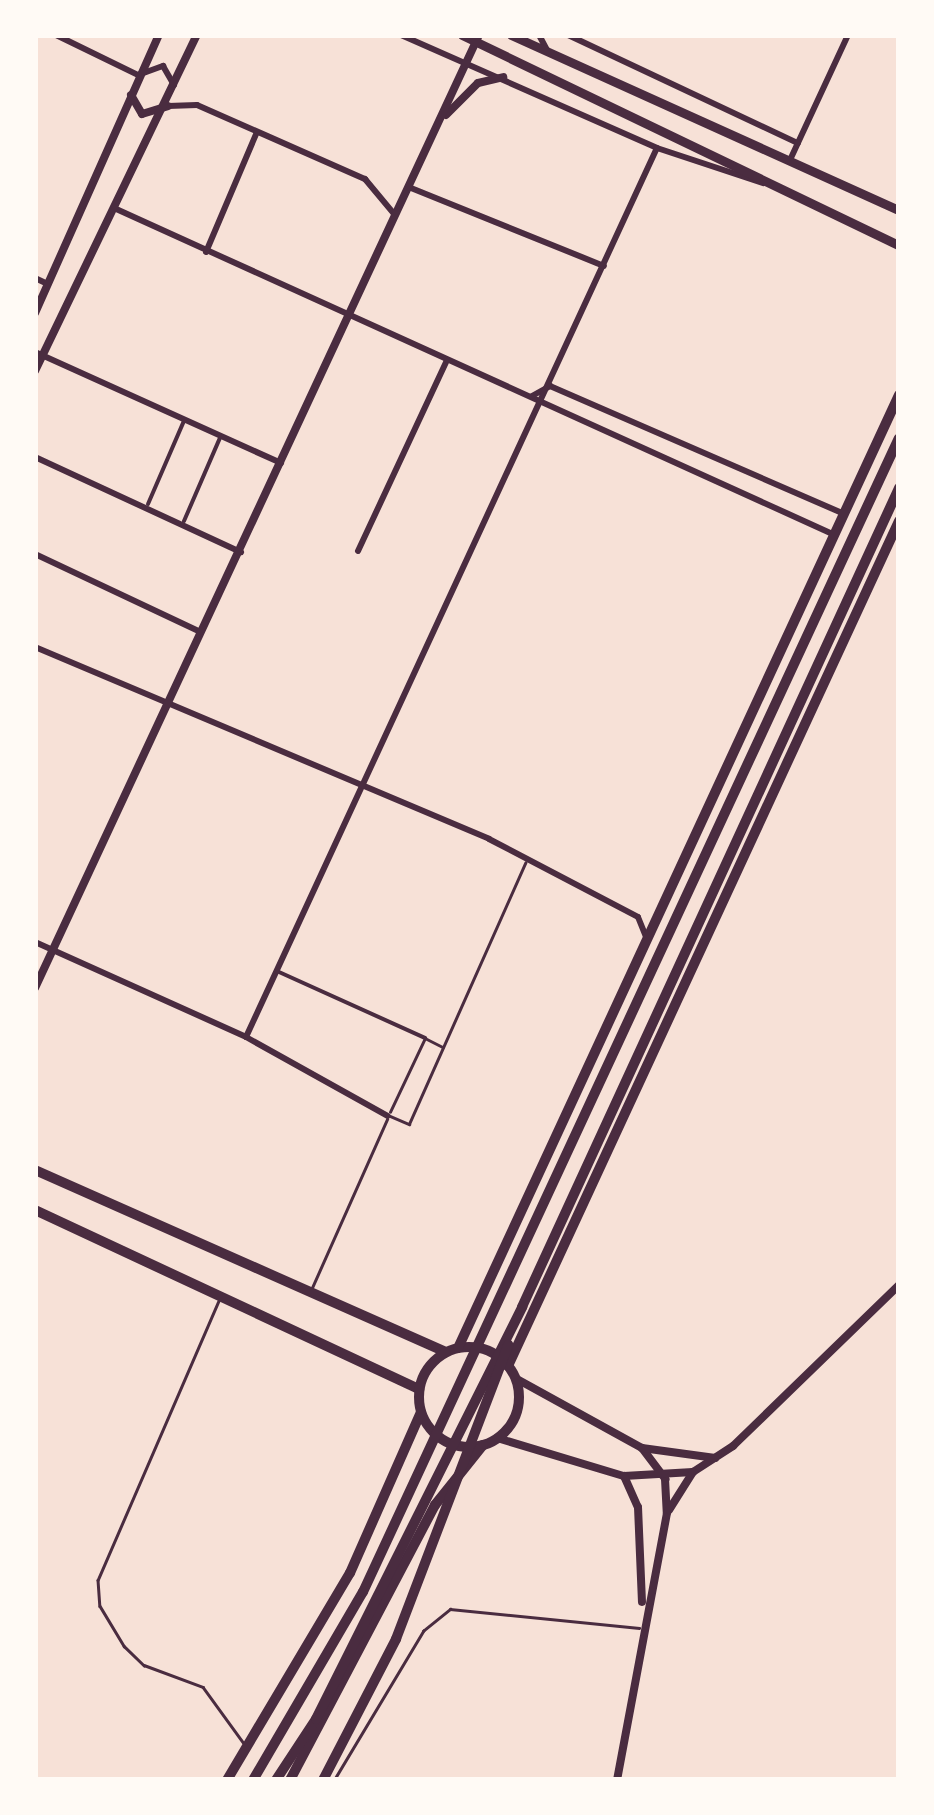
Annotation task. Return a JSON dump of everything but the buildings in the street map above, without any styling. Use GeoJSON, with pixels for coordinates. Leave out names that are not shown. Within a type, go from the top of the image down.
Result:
{"type":"FeatureCollection","features":[{"type":"Feature","properties":{"kind":"highway"},"geometry":{"type":"LineString","coordinates":[[458,1348],[899,395]]}},
{"type":"Feature","properties":{"kind":"highway"},"geometry":{"type":"LineString","coordinates":[[254,1780],[370,1576],[899,438]]}},
{"type":"Feature","properties":{"kind":"highway"},"geometry":{"type":"LineString","coordinates":[[276,1780],[324,1703],[522,1306],[899,488]]}},
{"type":"Feature","properties":{"kind":"highway"},"geometry":{"type":"LineString","coordinates":[[508,1366],[899,521]]}},
{"type":"Feature","properties":{"kind":"highway"},"geometry":{"type":"LineString","coordinates":[[35,1170],[445,1352]]}},
{"type":"Feature","properties":{"kind":"highway"},"geometry":{"type":"LineString","coordinates":[[35,1210],[419,1390]]}},
{"type":"Feature","properties":{"kind":"highway"},"geometry":{"type":"LineString","coordinates":[[324,1780],[420,1584],[522,1306]]}},
{"type":"Feature","properties":{"kind":"highway"},"geometry":{"type":"LineString","coordinates":[[227,1780],[350,1573],[421,1412],[419,1390],[445,1352],[458,1348],[485,1350],[508,1366],[515,1378],[515,1418],[498,1438],[483,1445],[435,1505],[290,1780]]}},
{"type":"Feature","properties":{"kind":"highway"},"geometry":{"type":"LineString","coordinates":[[421,1412],[450,1443],[483,1445]]}},
{"type":"Feature","properties":{"kind":"main road"},"geometry":{"type":"LineString","coordinates":[[462,35],[478,38],[899,244]]}},
{"type":"Feature","properties":{"kind":"main road"},"geometry":{"type":"LineString","coordinates":[[510,35],[899,210]]}},
{"type":"Feature","properties":{"kind":"street"},"geometry":{"type":"LineString","coordinates":[[56,35],[138,74]]}},
{"type":"Feature","properties":{"kind":"street"},"geometry":{"type":"LineString","coordinates":[[35,313],[138,74],[159,35]]}},
{"type":"Feature","properties":{"kind":"street"},"geometry":{"type":"LineString","coordinates":[[35,371],[38,354],[168,106],[197,35]]}},
{"type":"Feature","properties":{"kind":"street"},"geometry":{"type":"LineString","coordinates":[[402,35],[467,60],[657,148],[779,186]]}},
{"type":"Feature","properties":{"kind":"street"},"geometry":{"type":"LineString","coordinates":[[538,35],[547,50]]}},
{"type":"Feature","properties":{"kind":"street"},"geometry":{"type":"LineString","coordinates":[[568,35],[798,143]]}},
{"type":"Feature","properties":{"kind":"street"},"geometry":{"type":"LineString","coordinates":[[790,160],[848,35]]}},
{"type":"Feature","properties":{"kind":"street"},"geometry":{"type":"LineString","coordinates":[[35,988],[204,634],[478,38]]}},
{"type":"Feature","properties":{"kind":"street"},"geometry":{"type":"LineString","coordinates":[[138,74],[156,64],[174,86]]}},
{"type":"Feature","properties":{"kind":"street"},"geometry":{"type":"LineString","coordinates":[[440,122],[478,82],[503,77]]}},
{"type":"Feature","properties":{"kind":"street"},"geometry":{"type":"LineString","coordinates":[[131,94],[142,114],[168,106],[197,105],[365,178],[396,216]]}},
{"type":"Feature","properties":{"kind":"street"},"geometry":{"type":"LineString","coordinates":[[206,252],[258,132]]}},
{"type":"Feature","properties":{"kind":"street"},"geometry":{"type":"LineString","coordinates":[[246,1037],[544,402],[657,148]]}},
{"type":"Feature","properties":{"kind":"street"},"geometry":{"type":"LineString","coordinates":[[411,188],[604,266]]}},
{"type":"Feature","properties":{"kind":"street"},"geometry":{"type":"LineString","coordinates":[[114,208],[835,535]]}},
{"type":"Feature","properties":{"kind":"street"},"geometry":{"type":"LineString","coordinates":[[35,278],[48,284]]}},
{"type":"Feature","properties":{"kind":"street"},"geometry":{"type":"LineString","coordinates":[[38,354],[280,463]]}},
{"type":"Feature","properties":{"kind":"street"},"geometry":{"type":"LineString","coordinates":[[358,551],[447,360]]}},
{"type":"Feature","properties":{"kind":"street"},"geometry":{"type":"LineString","coordinates":[[531,397],[550,386]]}},
{"type":"Feature","properties":{"kind":"street"},"geometry":{"type":"LineString","coordinates":[[550,386],[844,514]]}},
{"type":"Feature","properties":{"kind":"street"},"geometry":{"type":"LineString","coordinates":[[148,504],[185,420]]}},
{"type":"Feature","properties":{"kind":"street"},"geometry":{"type":"LineString","coordinates":[[184,521],[220,436]]}},
{"type":"Feature","properties":{"kind":"street"},"geometry":{"type":"LineString","coordinates":[[35,457],[148,504],[241,552]]}},
{"type":"Feature","properties":{"kind":"street"},"geometry":{"type":"LineString","coordinates":[[35,554],[204,634]]}},
{"type":"Feature","properties":{"kind":"street"},"geometry":{"type":"LineString","coordinates":[[35,647],[166,708],[527,858],[638,917],[647,940]]}},
{"type":"Feature","properties":{"kind":"street"},"geometry":{"type":"LineString","coordinates":[[35,942],[246,1037],[388,1116]]}},
{"type":"Feature","properties":{"kind":"street"},"geometry":{"type":"LineString","coordinates":[[276,970],[425,1038]]}},
{"type":"Feature","properties":{"kind":"street"},"geometry":{"type":"LineString","coordinates":[[498,1438],[624,1476],[665,1479],[694,1472],[716,1458],[899,1285]]}},
{"type":"Feature","properties":{"kind":"street"},"geometry":{"type":"LineString","coordinates":[[515,1378],[642,1448],[716,1458]]}},
{"type":"Feature","properties":{"kind":"street"},"geometry":{"type":"LineString","coordinates":[[617,1780],[639,1628],[667,1513],[665,1479],[642,1448]]}},
{"type":"Feature","properties":{"kind":"street"},"geometry":{"type":"LineString","coordinates":[[667,1513],[694,1472]]}},
{"type":"Feature","properties":{"kind":"street"},"geometry":{"type":"LineString","coordinates":[[624,1476],[638,1507],[643,1616]]}},
{"type":"Feature","properties":{"kind":"lane"},"geometry":{"type":"LineString","coordinates":[[388,1116],[409,1124],[527,858]]}},
{"type":"Feature","properties":{"kind":"lane"},"geometry":{"type":"LineString","coordinates":[[310,1292],[425,1038],[444,1048]]}},
{"type":"Feature","properties":{"kind":"lane"},"geometry":{"type":"LineString","coordinates":[[221,1296],[98,1580],[100,1606],[129,1650],[202,1687],[240,1734],[244,1754]]}},
{"type":"Feature","properties":{"kind":"lane"},"geometry":{"type":"LineString","coordinates":[[334,1780],[424,1631],[450,1609],[639,1628]]}}]}
